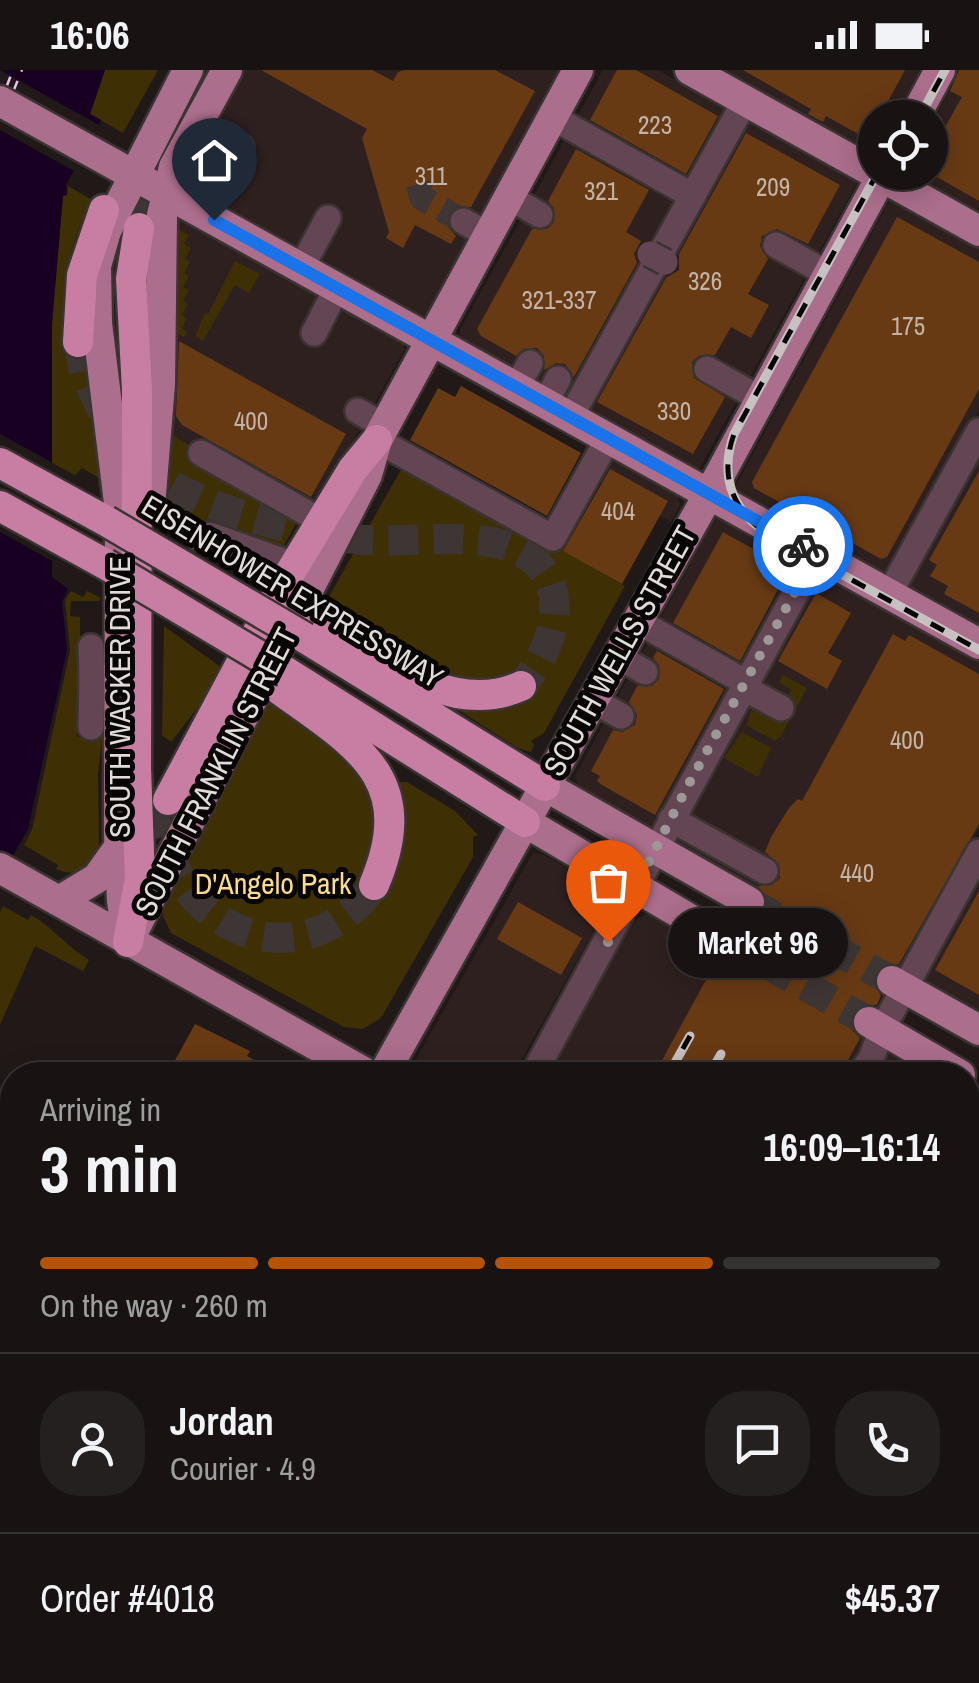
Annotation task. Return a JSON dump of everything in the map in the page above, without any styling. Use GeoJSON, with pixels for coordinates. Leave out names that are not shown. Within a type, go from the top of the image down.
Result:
{"type":"FeatureCollection","features":[{"type":"Feature","properties":{"kind":"highway"},"geometry":{"type":"LineString","coordinates":[[88,332],[82,275],[119,219]]}},
{"type":"Feature","properties":{"kind":"highway"},"geometry":{"type":"LineString","coordinates":[[119,219],[130,279],[137,390],[136,768],[140,879],[128,942]]}},
{"type":"Feature","properties":{"kind":"highway"},"geometry":{"type":"LineString","coordinates":[[119,219],[112,278],[125,513],[160,804],[353,468],[373,426]]}},
{"type":"Feature","properties":{"kind":"highway"},"geometry":{"type":"LineString","coordinates":[[125,513],[137,390]]}},
{"type":"Feature","properties":{"kind":"highway","name":"EISENHOWER EXPRESSWAY"},"geometry":{"type":"LineString","coordinates":[[0,462],[61,496],[125,513],[162,554],[310,629],[545,786]]}},
{"type":"Feature","properties":{"kind":"highway"},"geometry":{"type":"LineString","coordinates":[[0,506],[145,587],[282,680],[525,822]]}},
{"type":"Feature","properties":{"kind":"highway"},"geometry":{"type":"LineString","coordinates":[[310,629],[422,682],[458,694],[486,698],[521,686]]}},
{"type":"Feature","properties":{"kind":"highway"},"geometry":{"type":"LineString","coordinates":[[282,680],[355,746],[380,782],[391,814],[390,839],[374,886]]}},
{"type":"Feature","properties":{"kind":"main road"},"geometry":{"type":"LineString","coordinates":[[119,219],[134,175],[188,70]]}},
{"type":"Feature","properties":{"kind":"main road","name":"SOUTH WACKER DRIVE"},"geometry":{"type":"LineString","coordinates":[[128,942],[106,676],[125,513],[160,384],[162,215],[166,194],[174,167],[227,70]]}},
{"type":"Feature","properties":{"kind":"main road","name":"SOUTH FRANKLIN STREET"},"geometry":{"type":"LineString","coordinates":[[128,942],[368,475],[373,426],[430,340],[476,228],[509,197],[578,70]]}},
{"type":"Feature","properties":{"kind":"main road"},"geometry":{"type":"LineString","coordinates":[[690,70],[858,162]]}},
{"type":"Feature","properties":{"kind":"main road"},"geometry":{"type":"LineString","coordinates":[[924,100],[940,70]]}},
{"type":"Feature","properties":{"kind":"main road"},"geometry":{"type":"LineString","coordinates":[[0,100],[430,340],[523,375],[609,437],[979,644]]}},
{"type":"Feature","properties":{"kind":"main road","name":"SOUTH WELLS STREET"},"geometry":{"type":"LineString","coordinates":[[390,1062],[874,190]]}},
{"type":"Feature","properties":{"kind":"main road"},"geometry":{"type":"LineString","coordinates":[[908,190],[979,231]]}},
{"type":"Feature","properties":{"kind":"main road"},"geometry":{"type":"LineString","coordinates":[[88,332],[125,513]]}},
{"type":"Feature","properties":{"kind":"main road"},"geometry":{"type":"LineString","coordinates":[[545,786],[749,902]]}},
{"type":"Feature","properties":{"kind":"main road"},"geometry":{"type":"LineString","coordinates":[[525,822],[728,941]]}},
{"type":"Feature","properties":{"kind":"main road"},"geometry":{"type":"LineString","coordinates":[[58,900],[98,878],[120,846]]}},
{"type":"Feature","properties":{"kind":"main road"},"geometry":{"type":"LineString","coordinates":[[5,871],[345,1062]]}},
{"type":"Feature","properties":{"kind":"main road"},"geometry":{"type":"LineString","coordinates":[[898,985],[979,1030]]}},
{"type":"Feature","properties":{"kind":"main road"},"geometry":{"type":"LineString","coordinates":[[876,1025],[938,1062]]}},
{"type":"Feature","properties":{"kind":"street"},"geometry":{"type":"LineString","coordinates":[[558,399],[693,196],[746,101]]}},
{"type":"Feature","properties":{"kind":"street"},"geometry":{"type":"LineString","coordinates":[[552,117],[693,196]]}},
{"type":"Feature","properties":{"kind":"street"},"geometry":{"type":"LineString","coordinates":[[198,123],[242,147]]}},
{"type":"Feature","properties":{"kind":"street"},"geometry":{"type":"LineString","coordinates":[[509,197],[540,214]]}},
{"type":"Feature","properties":{"kind":"street"},"geometry":{"type":"LineString","coordinates":[[300,268],[328,218]]}},
{"type":"Feature","properties":{"kind":"street"},"geometry":{"type":"LineString","coordinates":[[776,245],[828,274]]}},
{"type":"Feature","properties":{"kind":"street"},"geometry":{"type":"LineString","coordinates":[[314,332],[337,288]]}},
{"type":"Feature","properties":{"kind":"street"},"geometry":{"type":"LineString","coordinates":[[716,367],[759,398]]}},
{"type":"Feature","properties":{"kind":"street"},"geometry":{"type":"LineString","coordinates":[[373,426],[553,538],[609,437]]}},
{"type":"Feature","properties":{"kind":"street"},"geometry":{"type":"LineString","coordinates":[[889,594],[979,431]]}},
{"type":"Feature","properties":{"kind":"street"},"geometry":{"type":"LineString","coordinates":[[201,453],[320,521]]}},
{"type":"Feature","properties":{"kind":"street"},"geometry":{"type":"LineString","coordinates":[[199,538],[210,535],[294,565]]}},
{"type":"Feature","properties":{"kind":"street"},"geometry":{"type":"LineString","coordinates":[[541,1062],[636,888],[696,756],[744,684],[816,554]]}},
{"type":"Feature","properties":{"kind":"street"},"geometry":{"type":"LineString","coordinates":[[627,638],[652,660]]}},
{"type":"Feature","properties":{"kind":"street"},"geometry":{"type":"LineString","coordinates":[[627,638],[744,684],[782,708]]}},
{"type":"Feature","properties":{"kind":"street"},"geometry":{"type":"LineString","coordinates":[[92,646],[106,676],[92,727]]}},
{"type":"Feature","properties":{"kind":"street"},"geometry":{"type":"LineString","coordinates":[[592,700],[621,716]]}},
{"type":"Feature","properties":{"kind":"street"},"geometry":{"type":"LineString","coordinates":[[670,819],[765,872]]}},
{"type":"Feature","properties":{"kind":"street"},"geometry":{"type":"LineString","coordinates":[[869,1062],[876,1025],[979,852]]}},
{"type":"Feature","properties":{"kind":"shaded area"},"geometry":{"type":"Polygon","coordinates":[[[0,70],[105,70],[90,114],[101,120],[66,185],[67,195],[63,196],[52,323],[52,577],[68,589],[62,602],[67,650],[28,829],[0,878],[0,70]]]}},
{"type":"Feature","properties":{"kind":"shaded area"},"geometry":{"type":"Polygon","coordinates":[[[244,70],[561,70],[423,315],[186,184],[187,173],[244,70]]]}},
{"type":"Feature","properties":{"kind":"shaded area"},"geometry":{"type":"Polygon","coordinates":[[[603,70],[658,70],[858,181],[698,471],[460,336],[603,70]]]}},
{"type":"Feature","properties":{"kind":"shaded area"},"geometry":{"type":"Polygon","coordinates":[[[717,70],[920,70],[903,100],[858,100],[858,148],[717,70]]]}},
{"type":"Feature","properties":{"kind":"shaded area"},"geometry":{"type":"Polygon","coordinates":[[[961,70],[979,70],[979,215],[933,190],[948,190],[948,100],[945,100],[961,70]]]}},
{"type":"Feature","properties":{"kind":"shaded area"},"geometry":{"type":"Polygon","coordinates":[[[890,200],[979,248],[979,411],[888,575],[734,489],[890,200]]]}},
{"type":"Feature","properties":{"kind":"shaded area"},"geometry":{"type":"Polygon","coordinates":[[[178,216],[404,343],[404,350],[309,521],[165,430],[178,216]]]}},
{"type":"Feature","properties":{"kind":"shaded area"},"geometry":{"type":"Polygon","coordinates":[[[979,451],[979,626],[906,584],[979,451]]]}},
{"type":"Feature","properties":{"kind":"shaded area"},"geometry":{"type":"Polygon","coordinates":[[[601,453],[678,496],[680,505],[671,522],[588,476],[601,453]]]}},
{"type":"Feature","properties":{"kind":"shaded area"},"geometry":{"type":"Polygon","coordinates":[[[717,515],[801,563],[655,825],[646,826],[579,786],[575,776],[717,515]]]}},
{"type":"Feature","properties":{"kind":"shaded area"},"geometry":{"type":"Polygon","coordinates":[[[816,571],[979,662],[979,828],[901,971],[684,848],[675,838],[816,571]]]}},
{"type":"Feature","properties":{"kind":"shaded area"},"geometry":{"type":"Polygon","coordinates":[[[533,853],[542,854],[610,892],[611,900],[520,1062],[415,1062],[533,853]]]}},
{"type":"Feature","properties":{"kind":"shaded area"},"geometry":{"type":"Polygon","coordinates":[[[979,876],[979,1011],[929,985],[925,978],[979,876]]]}},
{"type":"Feature","properties":{"kind":"shaded area"},"geometry":{"type":"Polygon","coordinates":[[[651,915],[910,1062],[555,1062],[634,920],[651,915]]]}},
{"type":"Feature","properties":{"kind":"green space"},"geometry":{"type":"Polygon","coordinates":[[[105,70],[158,70],[123,133],[90,114],[105,70]]]}},
{"type":"Feature","properties":{"kind":"green space"},"geometry":{"type":"Polygon","coordinates":[[[68,186],[92,200],[71,252],[64,324],[66,343],[93,339],[106,493],[98,486],[99,478],[82,468],[75,475],[50,462],[52,323],[63,195],[67,195],[68,186]]]}},
{"type":"Feature","properties":{"kind":"green space"},"geometry":{"type":"Polygon","coordinates":[[[179,230],[189,235],[184,244],[191,248],[185,259],[190,262],[184,273],[189,276],[183,287],[189,290],[183,301],[188,304],[182,315],[187,318],[182,328],[187,332],[184,337],[175,332],[179,230]]]}},
{"type":"Feature","properties":{"kind":"green space"},"geometry":{"type":"Polygon","coordinates":[[[235,261],[260,274],[249,293],[235,285],[203,341],[195,336],[235,261]]]}},
{"type":"Feature","properties":{"kind":"green space"},"geometry":{"type":"Polygon","coordinates":[[[165,430],[300,516],[282,549],[208,524],[194,526],[188,534],[160,521],[165,430]]]}},
{"type":"Feature","properties":{"kind":"green space"},"geometry":{"type":"Polygon","coordinates":[[[406,461],[625,586],[544,733],[531,741],[531,752],[518,748],[457,709],[494,709],[528,698],[458,682],[423,667],[323,607],[406,461]]]}},
{"type":"Feature","properties":{"kind":"green space"},"geometry":{"type":"Polygon","coordinates":[[[71,591],[83,597],[87,591],[101,598],[71,601],[70,616],[80,617],[77,737],[102,738],[98,774],[99,853],[94,853],[78,871],[68,873],[56,869],[58,865],[24,845],[32,830],[70,650],[65,600],[71,591]]]}},
{"type":"Feature","properties":{"kind":"green space"},"geometry":{"type":"Polygon","coordinates":[[[164,626],[226,671],[171,742],[162,735],[164,626]]]}},
{"type":"Feature","properties":{"kind":"green space"},"geometry":{"type":"Polygon","coordinates":[[[783,675],[807,688],[775,741],[746,725],[752,709],[774,721],[791,690],[779,682],[783,675]]]}},
{"type":"Feature","properties":{"kind":"green space","name":"D'Angelo Park"},"geometry":{"type":"Polygon","coordinates":[[[271,700],[333,744],[367,788],[377,816],[386,892],[394,880],[404,835],[398,782],[407,782],[455,811],[478,835],[473,837],[473,857],[381,1018],[363,1029],[344,1027],[171,933],[163,916],[165,894],[271,700]]]}},
{"type":"Feature","properties":{"kind":"green space"},"geometry":{"type":"Polygon","coordinates":[[[742,732],[771,748],[758,777],[724,758],[742,732]]]}},
{"type":"Feature","properties":{"kind":"green space"},"geometry":{"type":"Polygon","coordinates":[[[3,906],[28,920],[31,915],[39,920],[89,960],[83,971],[35,946],[0,1025],[0,913],[3,906]]]}},
{"type":"Feature","properties":{"kind":"pier"},"geometry":{"type":"Polygon","coordinates":[[[0,70],[101,126],[76,172],[0,130],[0,70]]]}},
{"type":"Feature","properties":{"kind":"pier"},"geometry":{"type":"Polygon","coordinates":[[[0,434],[55,464],[52,511],[56,554],[52,561],[0,532],[0,434]]]}},
{"type":"Feature","properties":{"kind":"building"},"geometry":{"type":"Polygon","coordinates":[[[261,70],[372,70],[393,81],[398,72],[405,70],[495,70],[535,91],[471,207],[456,207],[448,214],[449,228],[456,236],[451,244],[415,225],[403,248],[386,238],[389,232],[362,138],[367,129],[261,70]]]}},
{"type":"Feature","properties":{"kind":"building"},"geometry":{"type":"Polygon","coordinates":[[[617,70],[636,70],[718,116],[686,174],[590,120],[617,70]]]}},
{"type":"Feature","properties":{"kind":"building"},"geometry":{"type":"Polygon","coordinates":[[[743,70],[905,70],[889,100],[858,100],[858,134],[826,116],[823,122],[808,114],[811,109],[743,70]]]}},
{"type":"Feature","properties":{"kind":"building"},"geometry":{"type":"Polygon","coordinates":[[[959,70],[979,70],[979,201],[948,183],[948,122],[962,97],[950,91],[959,70]]]}},
{"type":"Feature","properties":{"kind":"building"},"geometry":{"type":"Polygon","coordinates":[[[746,133],[840,185],[808,244],[777,229],[762,236],[760,246],[768,259],[748,294],[769,305],[751,338],[731,327],[715,355],[700,355],[692,362],[694,378],[725,397],[693,454],[597,402],[666,278],[679,270],[679,254],[746,133]]]}},
{"type":"Feature","properties":{"kind":"building"},"geometry":{"type":"Polygon","coordinates":[[[576,149],[649,190],[626,232],[641,241],[634,254],[637,263],[574,377],[565,364],[556,363],[544,370],[544,356],[537,348],[523,349],[516,356],[481,336],[477,329],[532,229],[547,229],[554,222],[554,208],[548,201],[576,149]]]}},
{"type":"Feature","properties":{"kind":"building"},"geometry":{"type":"Polygon","coordinates":[[[897,217],[979,262],[979,389],[887,557],[881,559],[754,488],[752,482],[897,217]]]}},
{"type":"Feature","properties":{"kind":"building"},"geometry":{"type":"Polygon","coordinates":[[[179,341],[346,434],[311,497],[182,425],[176,416],[179,341]]]}},
{"type":"Feature","properties":{"kind":"building"},"geometry":{"type":"Polygon","coordinates":[[[461,386],[581,453],[547,516],[410,440],[438,388],[455,397],[461,386]]]}},
{"type":"Feature","properties":{"kind":"building"},"geometry":{"type":"Polygon","coordinates":[[[610,469],[668,501],[622,584],[563,551],[610,469]]]}},
{"type":"Feature","properties":{"kind":"building"},"geometry":{"type":"Polygon","coordinates":[[[979,471],[979,613],[944,594],[948,586],[930,576],[937,565],[929,560],[979,471]]]}},
{"type":"Feature","properties":{"kind":"building"},"geometry":{"type":"Polygon","coordinates":[[[723,532],[789,569],[740,661],[673,623],[723,532]]]}},
{"type":"Feature","properties":{"kind":"building"},"geometry":{"type":"Polygon","coordinates":[[[816,593],[851,613],[828,653],[842,661],[827,689],[778,661],[816,593]]]}},
{"type":"Feature","properties":{"kind":"building"},"geometry":{"type":"Polygon","coordinates":[[[893,634],[905,641],[909,635],[979,674],[979,824],[899,964],[883,964],[875,973],[873,982],[881,996],[877,1005],[861,1005],[852,1013],[852,1030],[860,1038],[847,1062],[661,1062],[707,978],[689,968],[698,959],[728,960],[743,951],[746,940],[736,925],[740,918],[750,921],[765,912],[768,901],[758,886],[772,885],[780,878],[779,864],[765,852],[789,808],[798,799],[802,801],[893,634]]]}},
{"type":"Feature","properties":{"kind":"building"},"geometry":{"type":"Polygon","coordinates":[[[657,651],[724,689],[655,815],[602,785],[597,781],[600,776],[591,771],[613,730],[622,732],[635,725],[637,715],[629,702],[637,686],[652,686],[659,679],[659,665],[653,658],[657,651]]]}},
{"type":"Feature","properties":{"kind":"building"},"geometry":{"type":"Polygon","coordinates":[[[979,891],[979,995],[935,970],[979,891]]]}},
{"type":"Feature","properties":{"kind":"building"},"geometry":{"type":"Polygon","coordinates":[[[518,902],[582,938],[561,975],[497,939],[518,902]]]}},
{"type":"Feature","properties":{"kind":"building"},"geometry":{"type":"Polygon","coordinates":[[[195,1024],[250,1051],[247,1056],[258,1062],[174,1062],[195,1024]]]}},
{"type":"Feature","properties":{"kind":"ferry route"},"geometry":{"type":"LineString","coordinates":[[6,88],[13,70]]}},
{"type":"Feature","properties":{"kind":"ferry route"},"geometry":{"type":"LineString","coordinates":[[13,92],[22,70]]}},
{"type":"Feature","properties":{"kind":"tunnel"},"geometry":{"type":"LineString","coordinates":[[139,228],[166,166]]}},
{"type":"Feature","properties":{"kind":"tunnel"},"geometry":{"type":"LineString","coordinates":[[418,184],[422,198],[463,221]]}},
{"type":"Feature","properties":{"kind":"tunnel"},"geometry":{"type":"LineString","coordinates":[[78,342],[84,372],[106,418]]}},
{"type":"Feature","properties":{"kind":"tunnel"},"geometry":{"type":"LineString","coordinates":[[136,459],[156,475],[211,504],[276,524],[364,540],[476,540],[510,547],[531,558],[553,591],[554,610],[544,650],[521,686]]}},
{"type":"Feature","properties":{"kind":"tunnel"},"geometry":{"type":"LineString","coordinates":[[151,809],[172,863],[187,888],[206,909],[250,933],[273,938],[318,931],[358,905],[374,885]]}},
{"type":"Feature","properties":{"kind":"tunnel"},"geometry":{"type":"LineString","coordinates":[[749,902],[892,981]]}},
{"type":"Feature","properties":{"kind":"tunnel"},"geometry":{"type":"LineString","coordinates":[[727,941],[869,1022]]}},
{"type":"Feature","properties":{"kind":"railway"},"geometry":{"type":"LineString","coordinates":[[929,100],[945,70]]}},
{"type":"Feature","properties":{"kind":"railway"},"geometry":{"type":"LineString","coordinates":[[868,190],[734,434],[728,462],[731,489],[743,512],[765,532],[979,650]]}},
{"type":"Feature","properties":{"kind":"railway"},"geometry":{"type":"LineString","coordinates":[[675,1062],[690,1036]]}},
{"type":"Feature","properties":{"kind":"railway"},"geometry":{"type":"LineString","coordinates":[[716,1062],[721,1054]]}},
{"type":"Feature","properties":{"kind":"way so far"},"geometry":{"type":"LineString","coordinates":[[608,942],[686,789],[816,554],[803,546]]}},
{"type":"Feature","properties":{"kind":"place","name":"Market 96"},"geometry":{"type":"Point","coordinates":[608,942]}},
{"type":"Feature","properties":{"kind":"route"},"geometry":{"type":"LineString","coordinates":[[214,220],[803,546]]}}]}
